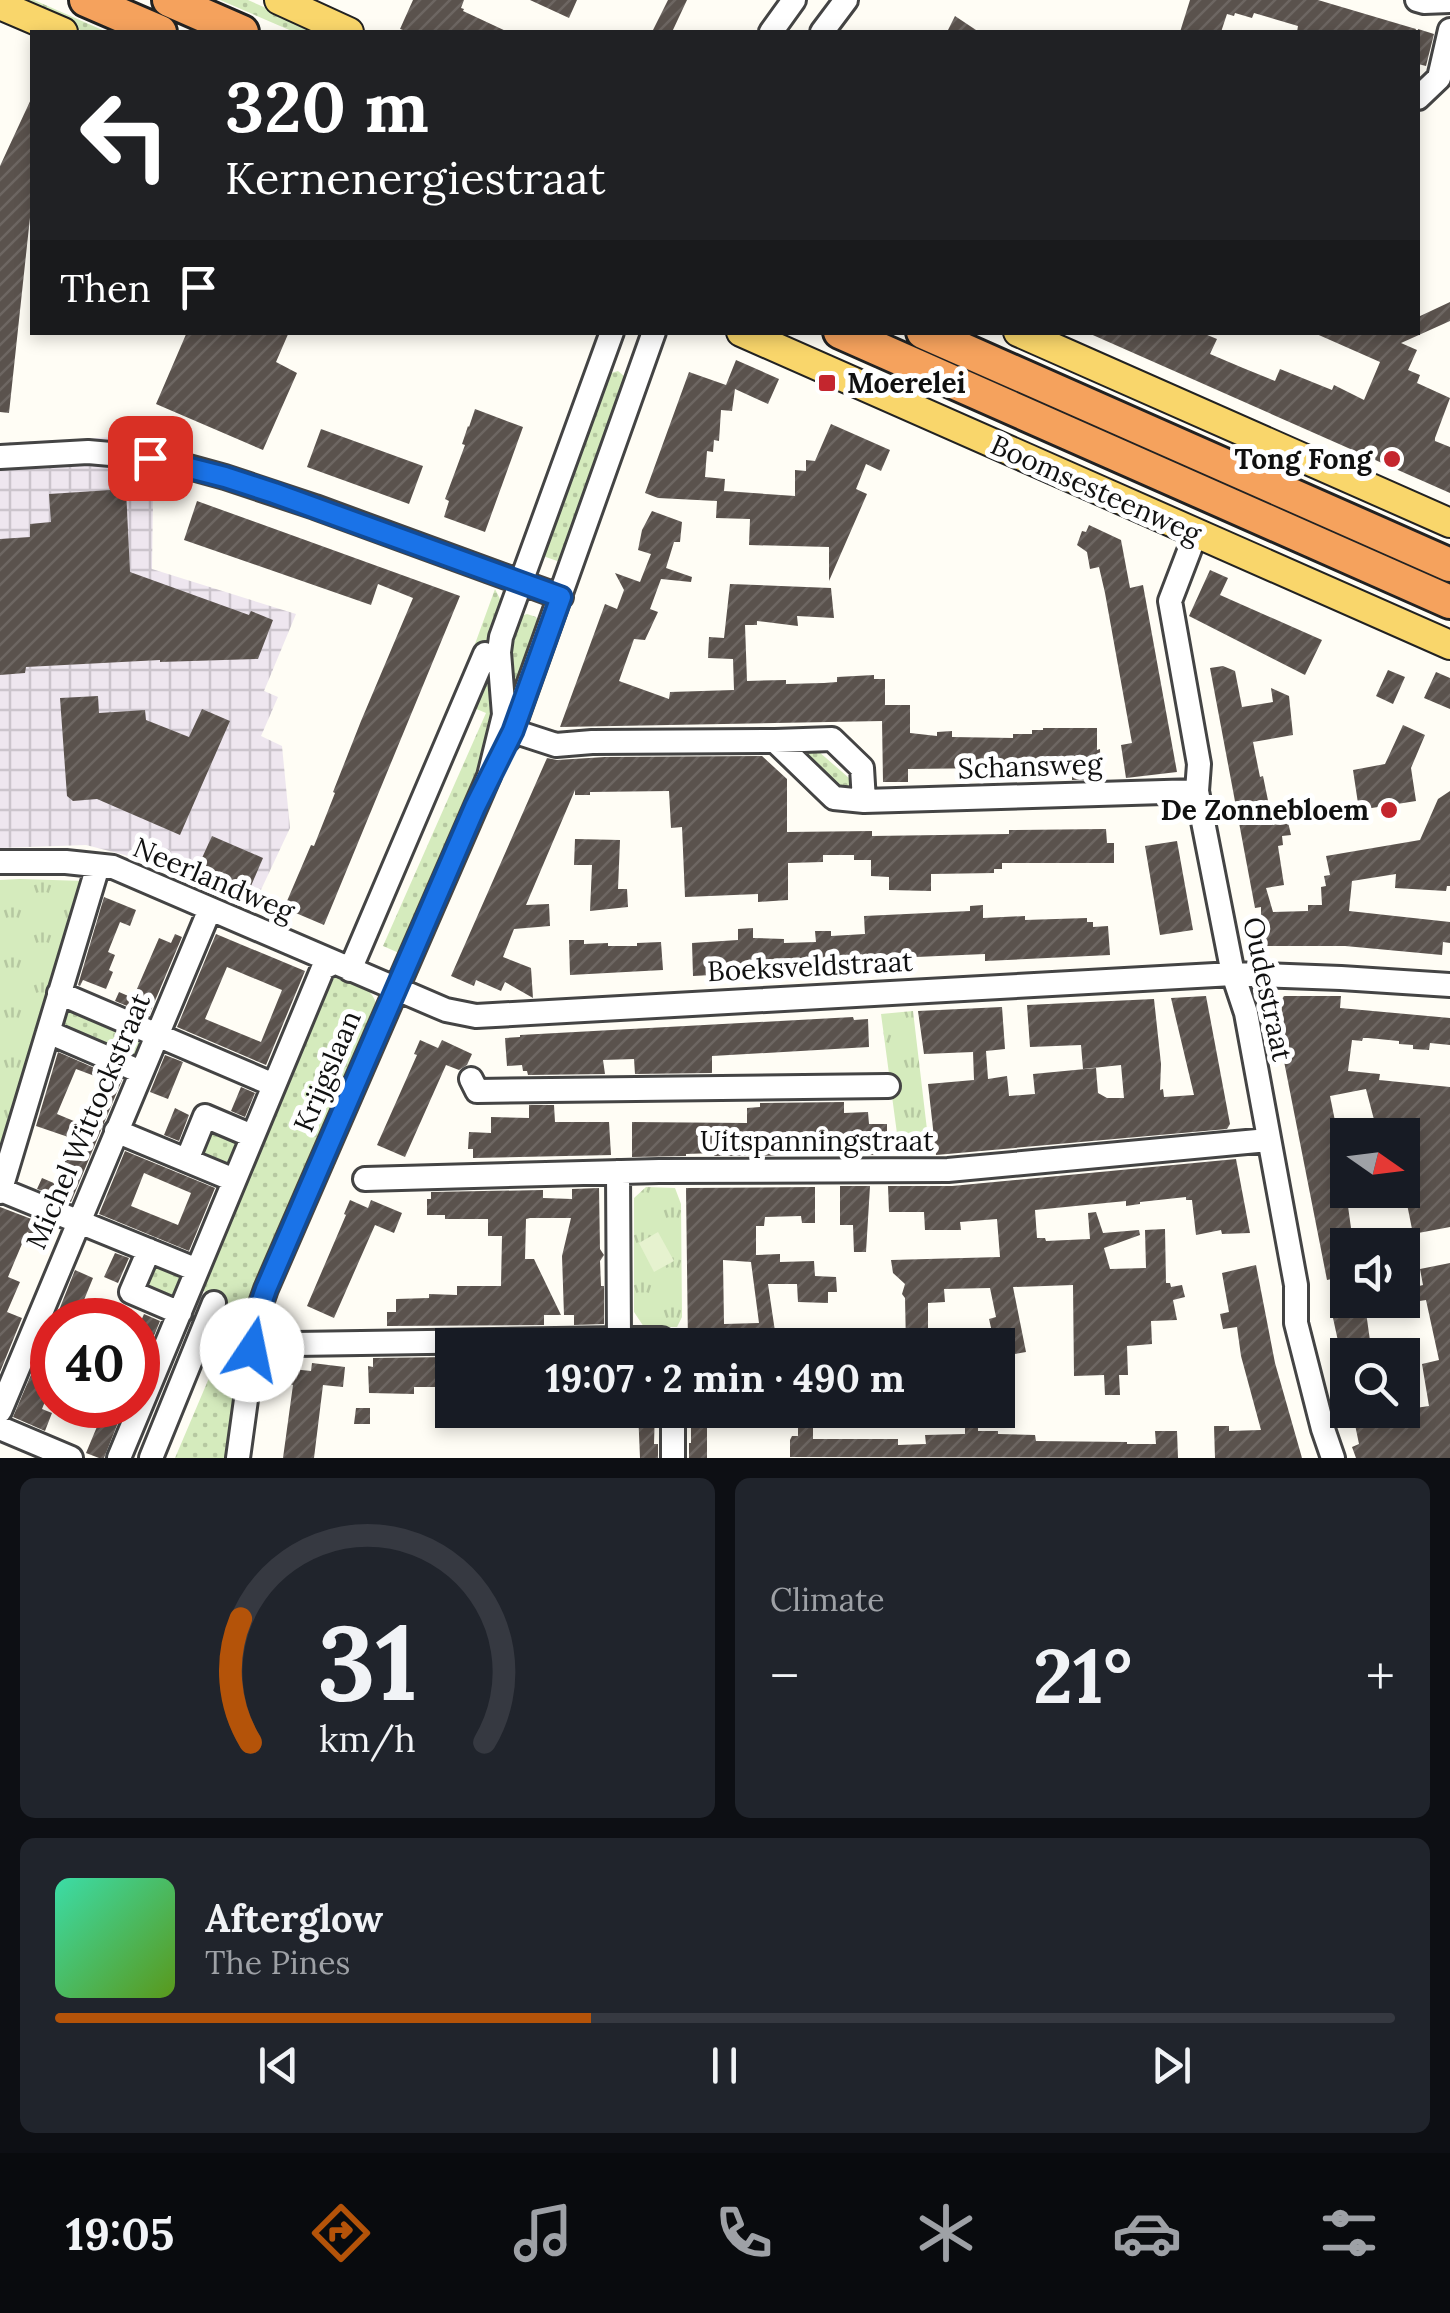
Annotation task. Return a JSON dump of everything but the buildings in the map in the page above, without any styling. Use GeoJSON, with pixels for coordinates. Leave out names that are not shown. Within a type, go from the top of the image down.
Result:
{"type":"FeatureCollection","features":[{"type":"Feature","properties":{"kind":"highway"},"geometry":{"type":"LineString","coordinates":[[86,0],[155,30]]}},
{"type":"Feature","properties":{"kind":"highway"},"geometry":{"type":"LineString","coordinates":[[168,0],[237,30]]}},
{"type":"Feature","properties":{"kind":"highway"},"geometry":{"type":"LineString","coordinates":[[847,335],[1450,602]]}},
{"type":"Feature","properties":{"kind":"highway"},"geometry":{"type":"LineString","coordinates":[[930,335],[1450,565]]}},
{"type":"Feature","properties":{"kind":"main road"},"geometry":{"type":"LineString","coordinates":[[278,0],[346,30]]}},
{"type":"Feature","properties":{"kind":"main road"},"geometry":{"type":"LineString","coordinates":[[0,4],[58,30]]}},
{"type":"Feature","properties":{"kind":"main road","name":"Boomsesteenweg"},"geometry":{"type":"LineString","coordinates":[[749,335],[1450,645]]}},
{"type":"Feature","properties":{"kind":"main road"},"geometry":{"type":"LineString","coordinates":[[1025,335],[1450,523]]}},
{"type":"Feature","properties":{"kind":"street"},"geometry":{"type":"LineString","coordinates":[[773,30],[796,0],[824,30],[846,0]]}},
{"type":"Feature","properties":{"kind":"street"},"geometry":{"type":"LineString","coordinates":[[1417,0],[1450,1]]}},
{"type":"Feature","properties":{"kind":"street"},"geometry":{"type":"LineString","coordinates":[[1420,96],[1440,78],[1450,30]]}},
{"type":"Feature","properties":{"kind":"street","name":"Krijgslaan"},"geometry":{"type":"LineString","coordinates":[[489,776],[504,715],[499,652],[502,637],[611,335]]}},
{"type":"Feature","properties":{"kind":"street","name":"Krijgslaan"},"geometry":{"type":"LineString","coordinates":[[238,1458],[262,1300],[395,989],[489,776],[513,731],[653,335]]}},
{"type":"Feature","properties":{"kind":"street"},"geometry":{"type":"LineString","coordinates":[[0,458],[88,452],[156,458],[288,498],[561,597]]}},
{"type":"Feature","properties":{"kind":"street","name":"Oudestraat"},"geometry":{"type":"LineString","coordinates":[[1196,533],[1170,602],[1199,764],[1197,791],[1232,974],[1246,1013],[1296,1285],[1296,1323],[1333,1458]]}},
{"type":"Feature","properties":{"kind":"street","name":"Krijgslaan"},"geometry":{"type":"LineString","coordinates":[[119,1458],[323,968],[342,966],[485,654]]}},
{"type":"Feature","properties":{"kind":"street"},"geometry":{"type":"LineString","coordinates":[[513,731],[556,745],[832,738],[862,768],[864,801]]}},
{"type":"Feature","properties":{"kind":"street","name":"Schansweg"},"geometry":{"type":"LineString","coordinates":[[775,741],[834,798],[864,801],[1197,791]]}},
{"type":"Feature","properties":{"kind":"street","name":"Neerlandweg"},"geometry":{"type":"LineString","coordinates":[[0,862],[66,862],[112,868],[395,989]]}},
{"type":"Feature","properties":{"kind":"street"},"geometry":{"type":"LineString","coordinates":[[98,866],[0,1191],[197,1270]]}},
{"type":"Feature","properties":{"kind":"street","name":"Michel Wittockstraat"},"geometry":{"type":"LineString","coordinates":[[0,1412],[210,909]]}},
{"type":"Feature","properties":{"kind":"street","name":"Boeksveldstraat"},"geometry":{"type":"LineString","coordinates":[[395,989],[446,1010],[476,1016],[1232,974],[1450,985]]}},
{"type":"Feature","properties":{"kind":"street"},"geometry":{"type":"LineString","coordinates":[[59,993],[274,1085]]}},
{"type":"Feature","properties":{"kind":"street"},"geometry":{"type":"LineString","coordinates":[[48,1032],[141,1072]]}},
{"type":"Feature","properties":{"kind":"street"},"geometry":{"type":"LineString","coordinates":[[471,1080],[477,1091],[888,1086]]}},
{"type":"Feature","properties":{"kind":"street"},"geometry":{"type":"LineString","coordinates":[[187,1160],[205,1116],[252,1136]]}},
{"type":"Feature","properties":{"kind":"street"},"geometry":{"type":"LineString","coordinates":[[116,1131],[234,1180]]}},
{"type":"Feature","properties":{"kind":"street","name":"Uitspanningstraat"},"geometry":{"type":"LineString","coordinates":[[364,1179],[618,1172],[948,1170],[1268,1140]]}},
{"type":"Feature","properties":{"kind":"street"},"geometry":{"type":"LineString","coordinates":[[618,1172],[620,1328]]}},
{"type":"Feature","properties":{"kind":"street"},"geometry":{"type":"LineString","coordinates":[[148,1250],[131,1292],[180,1313]]}},
{"type":"Feature","properties":{"kind":"street"},"geometry":{"type":"LineString","coordinates":[[151,1458],[214,1303]]}},
{"type":"Feature","properties":{"kind":"street"},"geometry":{"type":"LineString","coordinates":[[295,1344],[435,1342]]}},
{"type":"Feature","properties":{"kind":"street"},"geometry":{"type":"LineString","coordinates":[[0,1428],[72,1458]]}},
{"type":"Feature","properties":{"kind":"street"},"geometry":{"type":"LineString","coordinates":[[673,1428],[673,1458]]}},
{"type":"Feature","properties":{"kind":"shaded area"},"geometry":{"type":"Polygon","coordinates":[[[154,435],[152,569],[296,614],[264,691],[278,697],[261,736],[282,746],[290,828],[252,909],[125,855],[86,845],[0,848],[0,443],[154,435]]]}},
{"type":"Feature","properties":{"kind":"green space"},"geometry":{"type":"Polygon","coordinates":[[[12,0],[34,0],[102,30],[80,30],[12,0]]]}},
{"type":"Feature","properties":{"kind":"green space"},"geometry":{"type":"Polygon","coordinates":[[[220,0],[248,0],[316,30],[289,30],[220,0]]]}},
{"type":"Feature","properties":{"kind":"green space"},"geometry":{"type":"Polygon","coordinates":[[[618,371],[626,381],[560,562],[543,556],[608,374],[618,371]]]}},
{"type":"Feature","properties":{"kind":"green space"},"geometry":{"type":"Polygon","coordinates":[[[495,589],[501,614],[495,732],[399,953],[383,946],[486,713],[474,708],[489,650],[475,644],[495,589]]]}},
{"type":"Feature","properties":{"kind":"green space"},"geometry":{"type":"Polygon","coordinates":[[[527,614],[539,623],[523,666],[524,691],[516,710],[505,660],[521,616],[527,614]]]}},
{"type":"Feature","properties":{"kind":"green space"},"geometry":{"type":"Polygon","coordinates":[[[810,745],[819,747],[818,751],[859,782],[860,787],[844,787],[832,780],[809,757],[810,745]]]}},
{"type":"Feature","properties":{"kind":"green space"},"geometry":{"type":"Polygon","coordinates":[[[0,880],[85,881],[0,1160],[0,880]]]}},
{"type":"Feature","properties":{"kind":"green space"},"geometry":{"type":"Polygon","coordinates":[[[329,971],[368,990],[377,1013],[249,1309],[230,1458],[175,1458],[232,1324],[226,1321],[229,1314],[223,1311],[226,1301],[197,1288],[329,971]]]}},
{"type":"Feature","properties":{"kind":"green space"},"geometry":{"type":"Polygon","coordinates":[[[66,1003],[145,1036],[135,1061],[56,1028],[66,1003]]]}},
{"type":"Feature","properties":{"kind":"green space"},"geometry":{"type":"Polygon","coordinates":[[[913,1011],[930,1155],[900,1156],[881,1014],[913,1011]]]}},
{"type":"Feature","properties":{"kind":"green space"},"geometry":{"type":"Polygon","coordinates":[[[208,1124],[246,1140],[232,1173],[194,1157],[208,1124]]]}},
{"type":"Feature","properties":{"kind":"green space"},"geometry":{"type":"Polygon","coordinates":[[[646,1187],[675,1188],[681,1204],[682,1317],[677,1327],[644,1327],[634,1312],[634,1198],[646,1187]]]}},
{"type":"Feature","properties":{"kind":"green space"},"geometry":{"type":"Polygon","coordinates":[[[658,1232],[674,1261],[654,1272],[639,1243],[658,1232]]]}},
{"type":"Feature","properties":{"kind":"green space"},"geometry":{"type":"Polygon","coordinates":[[[152,1256],[191,1272],[177,1306],[138,1290],[152,1256]]]}},
{"type":"Feature","properties":{"kind":"place","name":"Moerelei"},"geometry":{"type":"Point","coordinates":[827,383]}},
{"type":"Feature","properties":{"kind":"place","name":"Tong Fong"},"geometry":{"type":"Point","coordinates":[1392,459]}},
{"type":"Feature","properties":{"kind":"place","name":"De Zonnebloem"},"geometry":{"type":"Point","coordinates":[1389,810]}},
{"type":"Feature","properties":{"kind":"route"},"geometry":{"type":"LineString","coordinates":[[150,458],[274,493],[561,597],[513,731],[475,807],[266,1289],[252,1350]]}}]}
